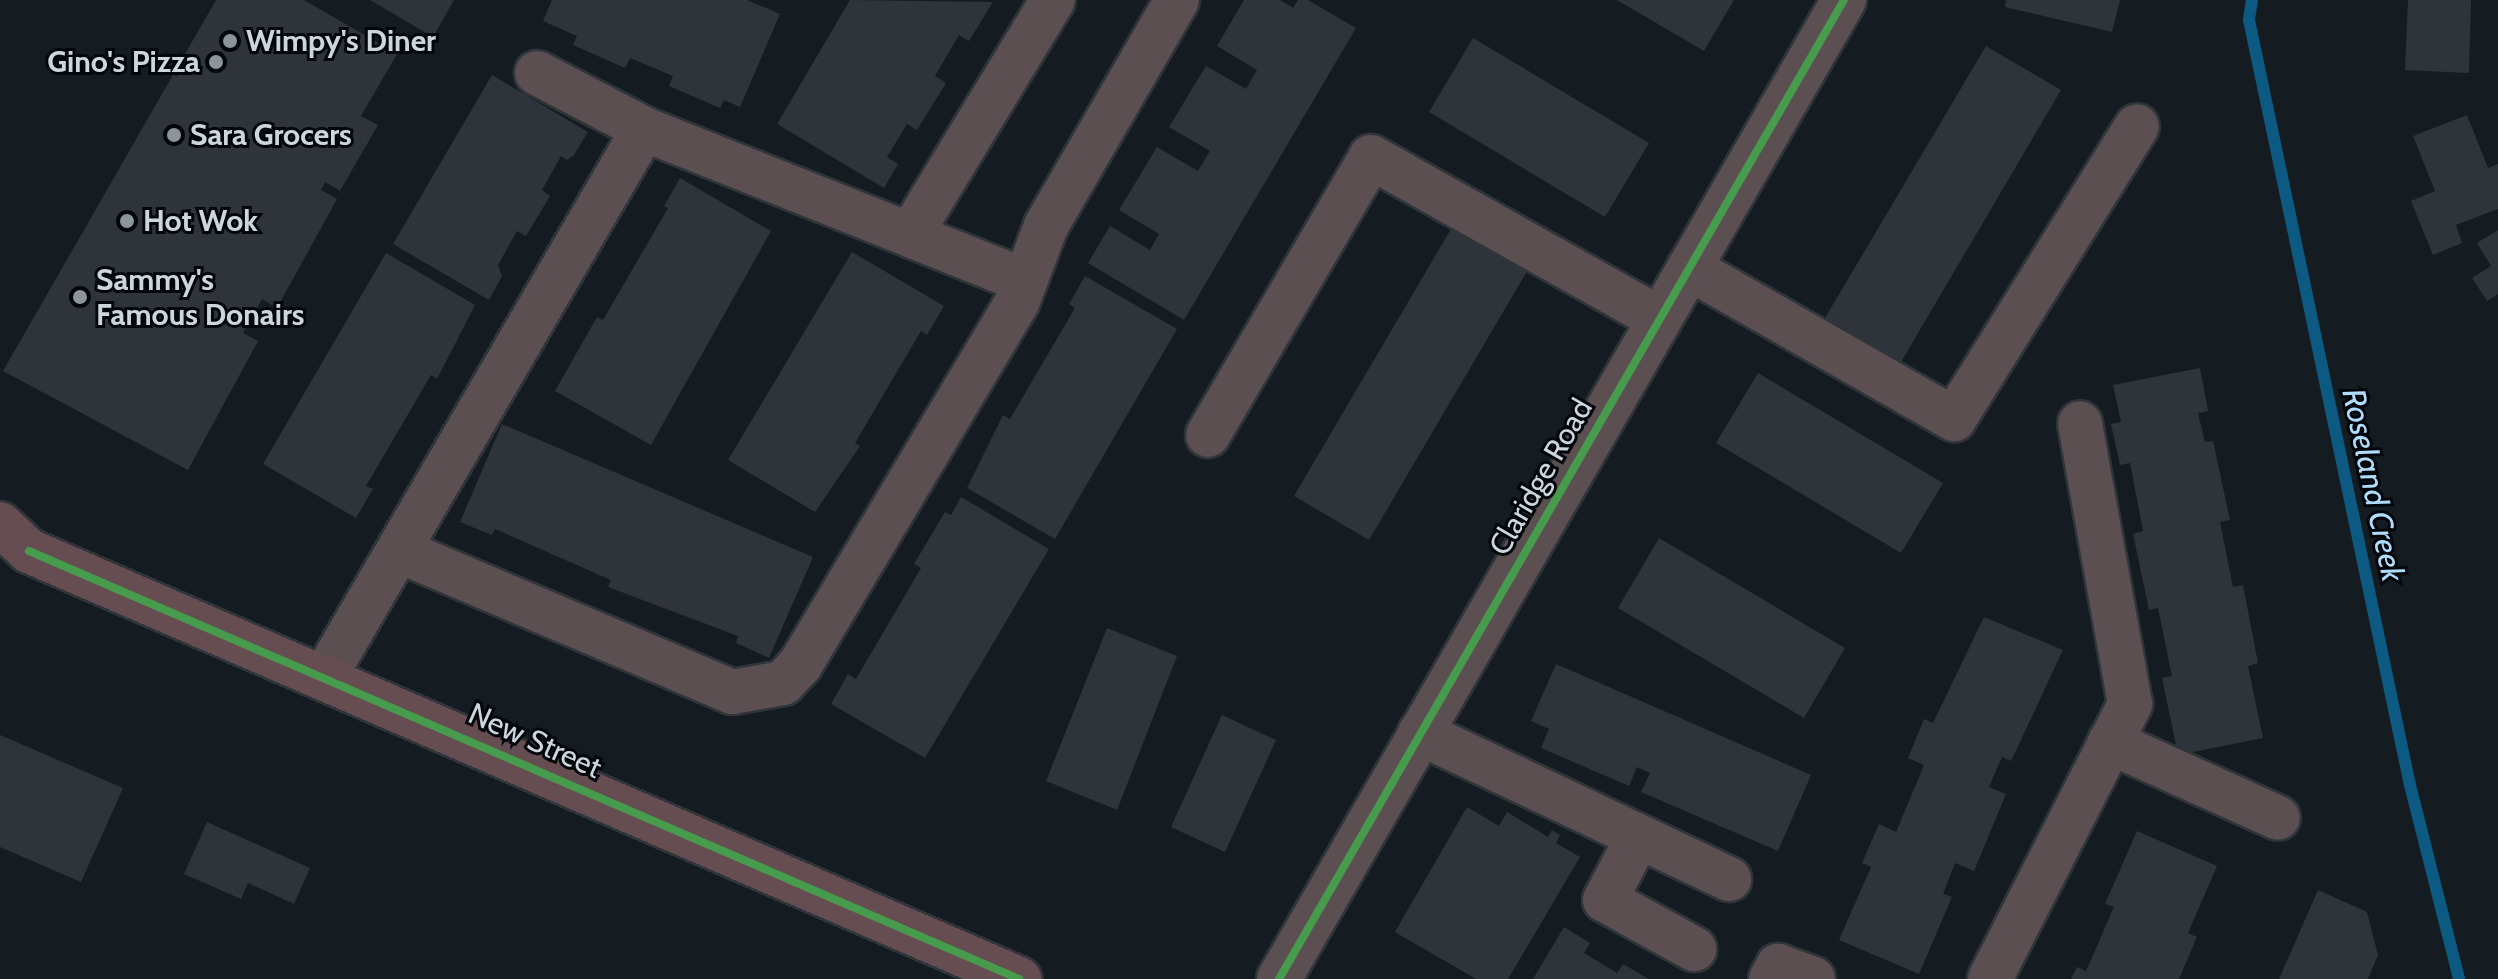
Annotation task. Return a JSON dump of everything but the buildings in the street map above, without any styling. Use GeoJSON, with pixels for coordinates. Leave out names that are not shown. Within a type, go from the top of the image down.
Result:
{"type":"FeatureCollection","features":[{"type":"Feature","properties":{"kind":"main road","name":"New Street"},"geometry":{"type":"LineString","coordinates":[[10,542],[1019,979]]}},
{"type":"Feature","properties":{"kind":"street"},"geometry":{"type":"LineString","coordinates":[[910,235],[1053,0]]}},
{"type":"Feature","properties":{"kind":"street"},"geometry":{"type":"LineString","coordinates":[[400,551],[732,692],[783,683],[800,665],[1017,303],[1046,226],[1177,0]]}},
{"type":"Feature","properties":{"kind":"street","name":"Claridge Road"},"geometry":{"type":"LineString","coordinates":[[1279,979],[1844,0]]}},
{"type":"Feature","properties":{"kind":"street"},"geometry":{"type":"LineString","coordinates":[[537,73],[644,129],[1025,281]]}},
{"type":"Feature","properties":{"kind":"street"},"geometry":{"type":"LineString","coordinates":[[1689,268],[1954,419],[2137,126]]}},
{"type":"Feature","properties":{"kind":"street"},"geometry":{"type":"LineString","coordinates":[[325,676],[644,129]]}},
{"type":"Feature","properties":{"kind":"street"},"geometry":{"type":"LineString","coordinates":[[1208,435],[1371,157],[1660,319]]}},
{"type":"Feature","properties":{"kind":"street"},"geometry":{"type":"LineString","coordinates":[[1990,979],[2130,704],[2080,423]]}},
{"type":"Feature","properties":{"kind":"street"},"geometry":{"type":"LineString","coordinates":[[1420,733],[1729,879]]}},
{"type":"Feature","properties":{"kind":"street"},"geometry":{"type":"LineString","coordinates":[[2110,742],[2278,818]]}},
{"type":"Feature","properties":{"kind":"street"},"geometry":{"type":"LineString","coordinates":[[1638,837],[1605,900],[1694,949]]}},
{"type":"Feature","properties":{"kind":"street"},"geometry":{"type":"LineString","coordinates":[[1771,979],[1778,966],[1813,979]]}},
{"type":"Feature","properties":{"kind":"waterway","name":"Roseland Creek"},"geometry":{"type":"LineString","coordinates":[[2252,0],[2249,20],[2410,785],[2459,979]]}},
{"type":"Feature","properties":{"kind":"cycle path"},"geometry":{"type":"LineString","coordinates":[[1279,979],[1844,0]]}},
{"type":"Feature","properties":{"kind":"cycle path"},"geometry":{"type":"LineString","coordinates":[[29,551],[1019,979]]}},
{"type":"Feature","properties":{"kind":"place","name":"Wimpy's Diner"},"geometry":{"type":"Point","coordinates":[230,41]}},
{"type":"Feature","properties":{"kind":"place","name":"Gino's Pizza"},"geometry":{"type":"Point","coordinates":[216,62]}},
{"type":"Feature","properties":{"kind":"place","name":"Sara Grocers"},"geometry":{"type":"Point","coordinates":[174,135]}},
{"type":"Feature","properties":{"kind":"place","name":"Hot Wok"},"geometry":{"type":"Point","coordinates":[127,221]}},
{"type":"Feature","properties":{"kind":"place","name":"Sammy's Famous Donairs"},"geometry":{"type":"Point","coordinates":[80,297]}}]}
